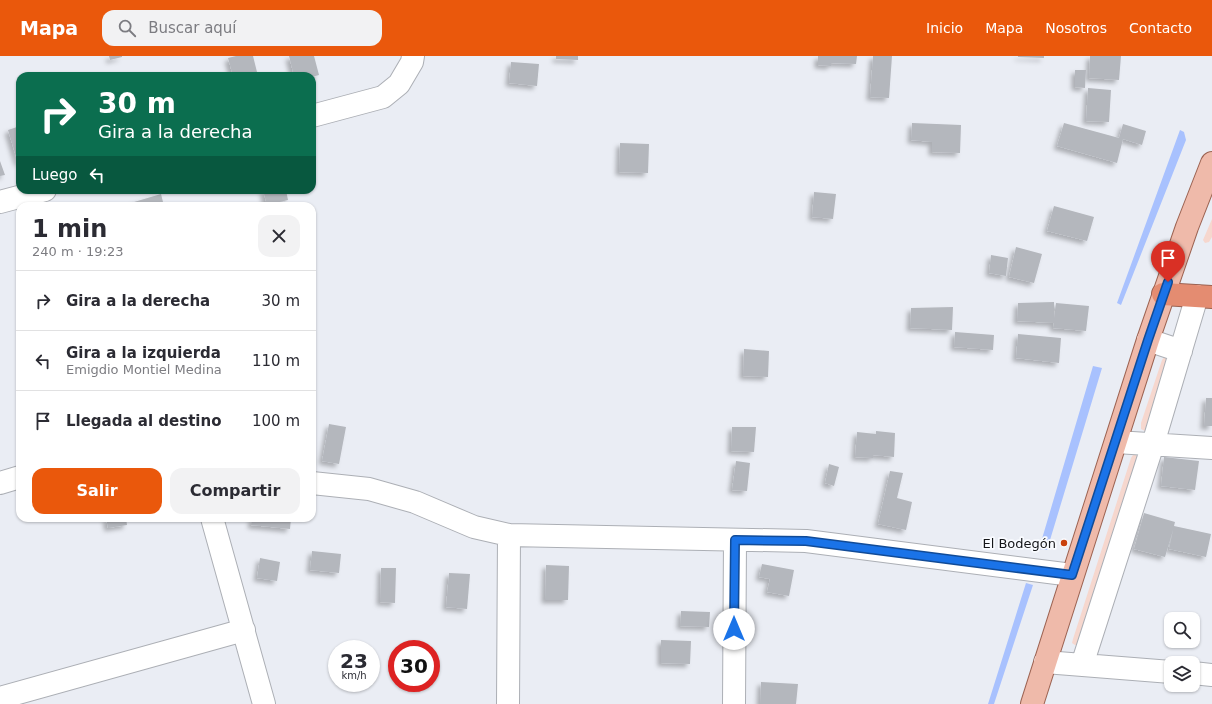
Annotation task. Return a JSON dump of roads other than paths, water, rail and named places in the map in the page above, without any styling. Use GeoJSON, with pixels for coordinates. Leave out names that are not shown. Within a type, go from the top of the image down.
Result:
{"type":"FeatureCollection","features":[{"type":"Feature","properties":{"kind":"highway"},"geometry":{"type":"LineString","coordinates":[[1163,294],[1204,297]]}},
{"type":"Feature","properties":{"kind":"main road"},"geometry":{"type":"LineString","coordinates":[[1032,704],[1163,294],[1212,163]]}},
{"type":"Feature","properties":{"kind":"street"},"geometry":{"type":"LineString","coordinates":[[316,115],[383,97],[399,84],[412,62],[413,56]]}},
{"type":"Feature","properties":{"kind":"street"},"geometry":{"type":"LineString","coordinates":[[0,202],[30,194]]}},
{"type":"Feature","properties":{"kind":"street"},"geometry":{"type":"LineString","coordinates":[[1082,665],[1181,350],[1204,297]]}},
{"type":"Feature","properties":{"kind":"street"},"geometry":{"type":"LineString","coordinates":[[1148,340],[1181,350]]}},
{"type":"Feature","properties":{"kind":"street"},"geometry":{"type":"LineString","coordinates":[[1116,442],[1212,448]]}},
{"type":"Feature","properties":{"kind":"street"},"geometry":{"type":"LineString","coordinates":[[0,483],[16,478]]}},
{"type":"Feature","properties":{"kind":"street"},"geometry":{"type":"LineString","coordinates":[[316,483],[368,489],[395,496],[415,502],[474,527],[509,535],[806,541],[1072,575]]}},
{"type":"Feature","properties":{"kind":"street"},"geometry":{"type":"LineString","coordinates":[[213,522],[264,704]]}},
{"type":"Feature","properties":{"kind":"street"},"geometry":{"type":"LineString","coordinates":[[508,704],[509,535]]}},
{"type":"Feature","properties":{"kind":"street"},"geometry":{"type":"LineString","coordinates":[[734,704],[735,540]]}},
{"type":"Feature","properties":{"kind":"street"},"geometry":{"type":"LineString","coordinates":[[0,698],[244,630]]}},
{"type":"Feature","properties":{"kind":"street"},"geometry":{"type":"LineString","coordinates":[[1045,662],[1164,671]]}},
{"type":"Feature","properties":{"kind":"street"},"geometry":{"type":"LineString","coordinates":[[1200,674],[1212,675]]}},
{"type":"Feature","properties":{"kind":"water"},"geometry":{"type":"Polygon","coordinates":[[[1180,130],[1184,132],[1186,140],[1121,305],[1117,303],[1180,130]]]}},
{"type":"Feature","properties":{"kind":"water"},"geometry":{"type":"Polygon","coordinates":[[[1093,366],[1102,368],[1047,550],[1039,549],[1093,366]]]}},
{"type":"Feature","properties":{"kind":"water"},"geometry":{"type":"Polygon","coordinates":[[[1026,583],[1033,585],[994,704],[988,704],[1026,583]]]}},
{"type":"Feature","properties":{"kind":"place","name":"El Bodegón"},"geometry":{"type":"Point","coordinates":[1064,543]}}]}
